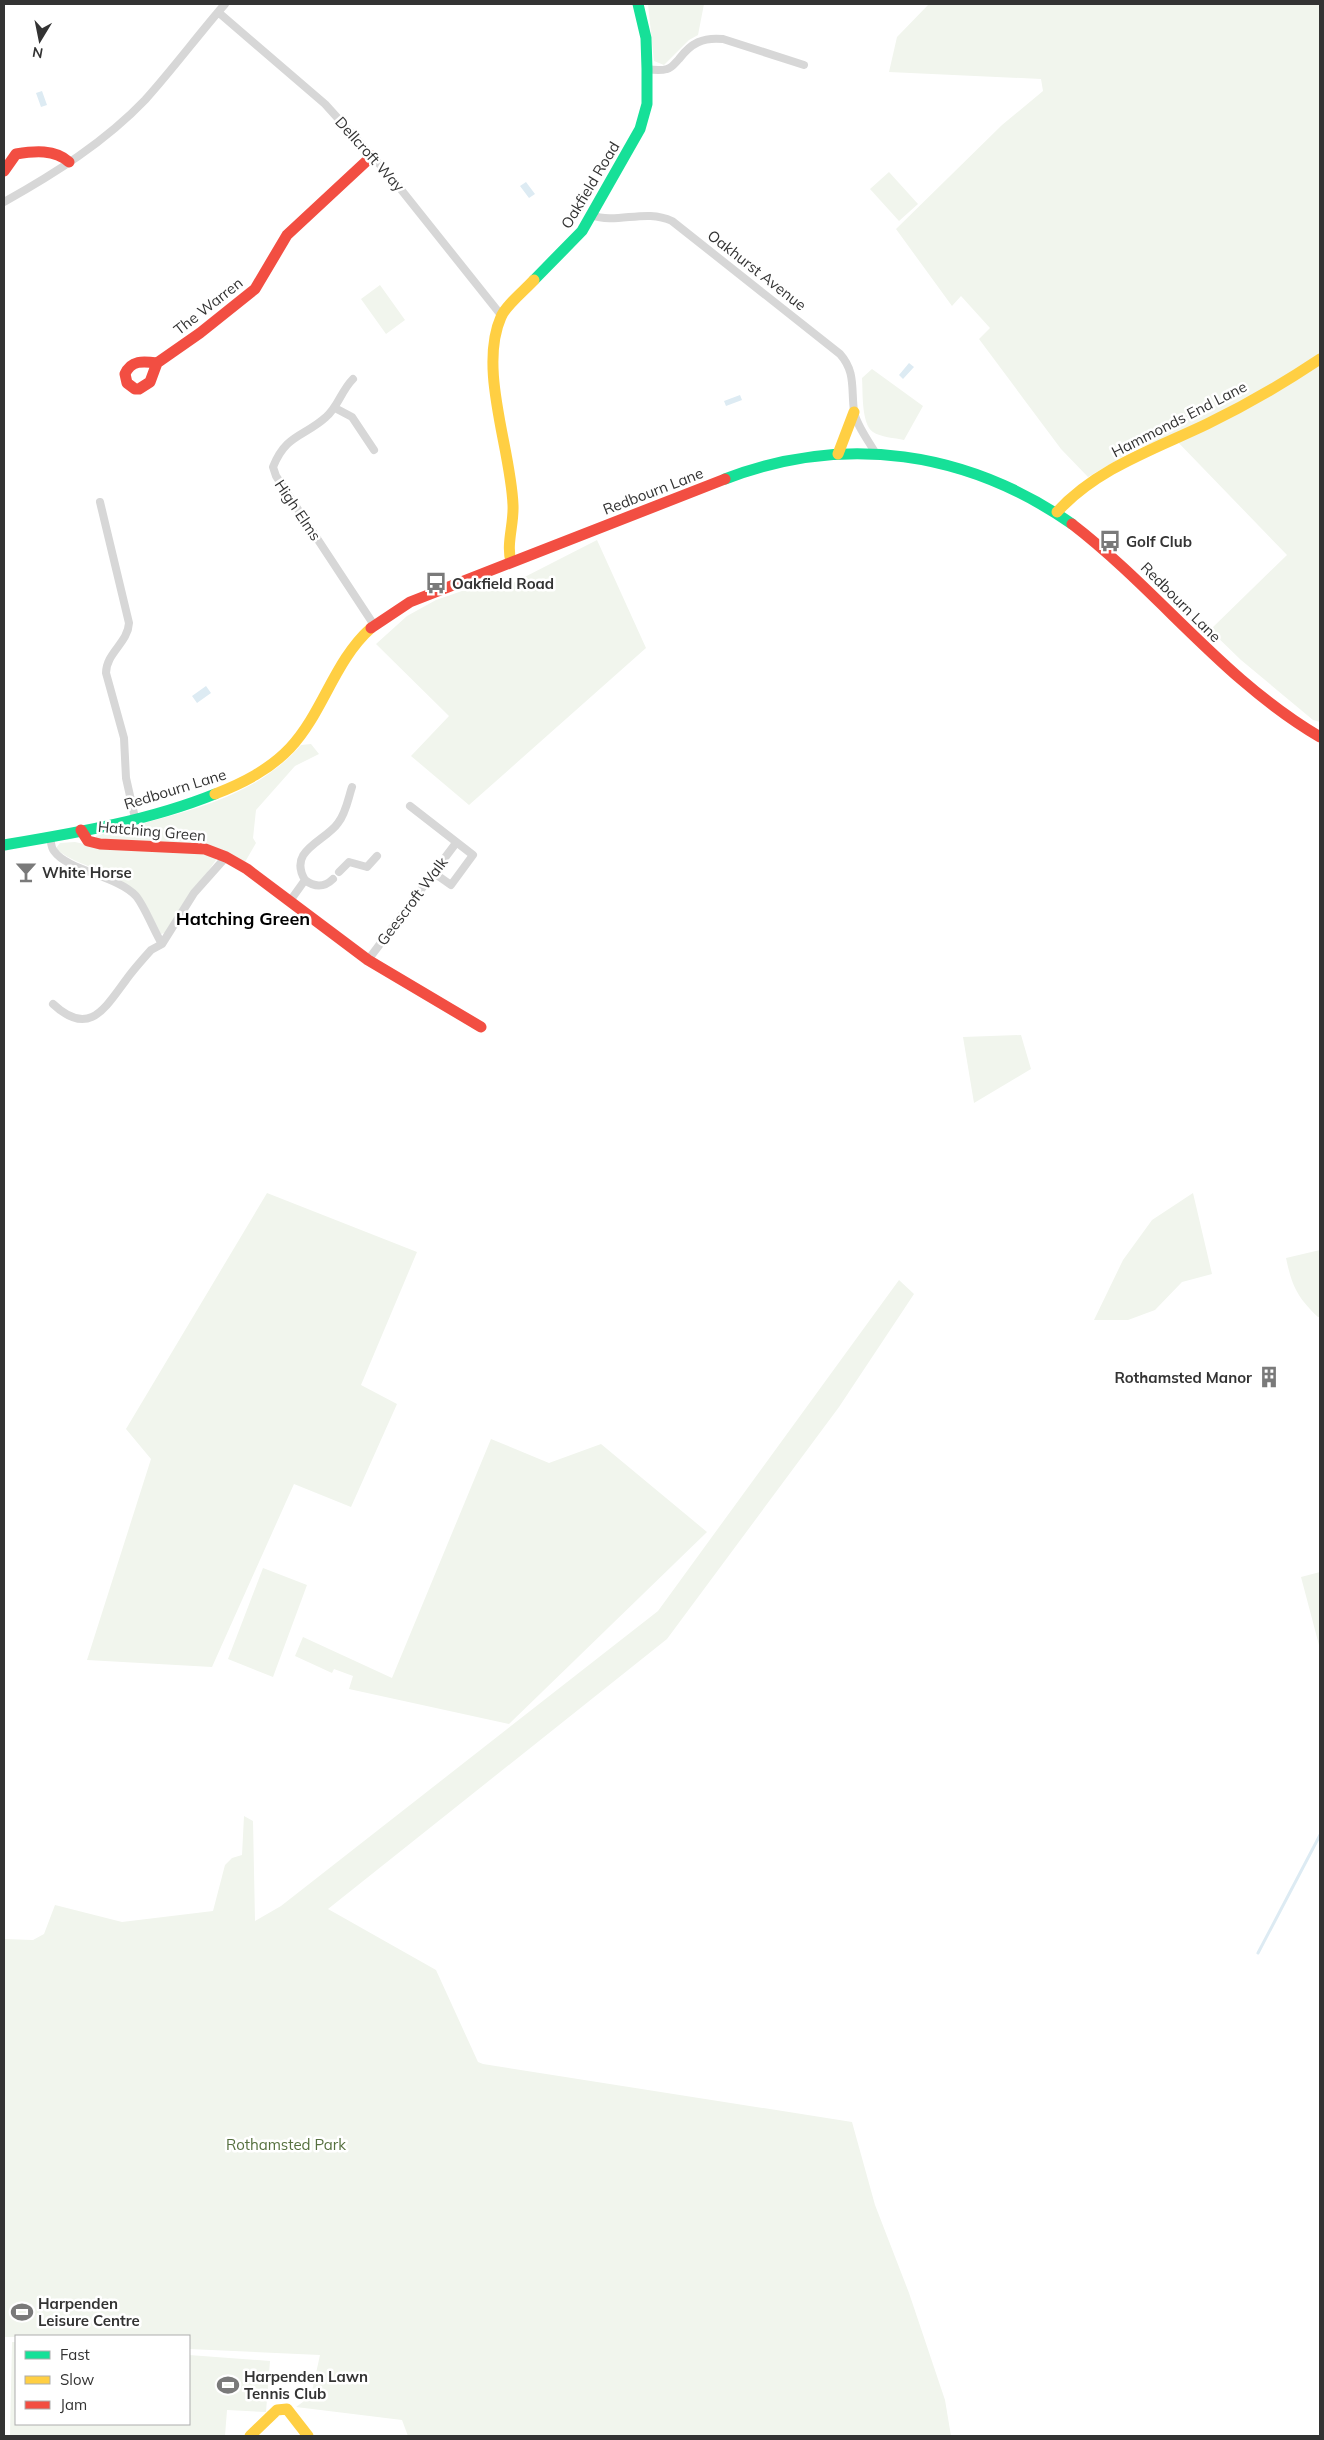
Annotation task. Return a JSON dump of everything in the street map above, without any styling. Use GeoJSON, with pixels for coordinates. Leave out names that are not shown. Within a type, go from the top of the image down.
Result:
{"type":"FeatureCollection","features":[{"type":"Feature","properties":{"kind":"street"},"geometry":{"type":"LineString","coordinates":[[4,202],[68,162],[108,133],[144,100],[226,4]]}},
{"type":"Feature","properties":{"kind":"street","name":"Oakfield Road"},"geometry":{"type":"LineString","coordinates":[[501,315],[570,246],[591,215],[643,123],[647,104],[646,38],[638,4]]}},
{"type":"Feature","properties":{"kind":"street","name":"Dellcroft Way"},"geometry":{"type":"LineString","coordinates":[[218,12],[302,83],[372,156],[447,245],[501,315]]}},
{"type":"Feature","properties":{"kind":"street"},"geometry":{"type":"LineString","coordinates":[[647,69],[668,69],[674,66],[688,47],[696,42],[715,38],[804,65]]}},
{"type":"Feature","properties":{"kind":"street"},"geometry":{"type":"LineString","coordinates":[[4,172],[16,154],[23,152],[60,154],[68,162]]}},
{"type":"Feature","properties":{"kind":"street","name":"The Warren"},"geometry":{"type":"LineString","coordinates":[[156,363],[200,333],[255,288],[287,235],[372,156]]}},
{"type":"Feature","properties":{"kind":"street","name":"Oakhurst Avenue"},"geometry":{"type":"LineString","coordinates":[[591,215],[601,218],[654,215],[672,221],[840,354],[848,363],[851,371],[854,386],[854,412],[838,454]]}},
{"type":"Feature","properties":{"kind":"street"},"geometry":{"type":"LineString","coordinates":[[501,315],[492,356],[514,506],[508,544],[511,562]]}},
{"type":"Feature","properties":{"kind":"street","name":"Hammonds End Lane"},"geometry":{"type":"LineString","coordinates":[[1057,512],[1069,498],[1094,480],[1224,415],[1320,360]]}},
{"type":"Feature","properties":{"kind":"street","name":"High Elms"},"geometry":{"type":"LineString","coordinates":[[354,379],[341,393],[335,408],[325,418],[286,445],[273,467],[274,473],[374,625]]}},
{"type":"Feature","properties":{"kind":"street"},"geometry":{"type":"LineString","coordinates":[[335,408],[352,418],[374,450]]}},
{"type":"Feature","properties":{"kind":"street","name":"Oakhurst Avenue"},"geometry":{"type":"LineString","coordinates":[[854,412],[876,454]]}},
{"type":"Feature","properties":{"kind":"street","name":"Redbourn Lane"},"geometry":{"type":"LineString","coordinates":[[4,845],[135,818],[218,794],[253,778],[276,762],[299,736],[351,650],[374,625],[410,602],[752,469],[795,459],[838,454],[876,454],[939,462],[989,477],[1022,492],[1057,512],[1114,556],[1231,673],[1260,698],[1320,737]]}},
{"type":"Feature","properties":{"kind":"street"},"geometry":{"type":"LineString","coordinates":[[100,502],[129,622],[127,634],[108,662],[106,673],[124,738],[126,778],[135,818]]}},
{"type":"Feature","properties":{"kind":"street"},"geometry":{"type":"LineString","coordinates":[[333,879],[320,886],[305,880],[300,867],[303,856],[310,846],[331,832],[339,823],[352,787]]}},
{"type":"Feature","properties":{"kind":"street"},"geometry":{"type":"LineString","coordinates":[[410,806],[473,855],[451,885],[434,873]]}},
{"type":"Feature","properties":{"kind":"street","name":"Hatching Green"},"geometry":{"type":"LineString","coordinates":[[82,830],[88,841],[100,844],[205,849],[226,857],[248,869],[368,960],[481,1027]]}},
{"type":"Feature","properties":{"kind":"street"},"geometry":{"type":"LineString","coordinates":[[50,836],[53,850],[58,856],[112,879],[136,896],[162,944]]}},
{"type":"Feature","properties":{"kind":"street","name":"Geescroft Walk"},"geometry":{"type":"LineString","coordinates":[[368,960],[456,843]]}},
{"type":"Feature","properties":{"kind":"street"},"geometry":{"type":"LineString","coordinates":[[339,872],[349,862],[367,867],[377,856]]}},
{"type":"Feature","properties":{"kind":"street"},"geometry":{"type":"LineString","coordinates":[[54,1004],[70,1017],[88,1018],[101,1012],[150,950],[162,944],[194,893],[226,857]]}},
{"type":"Feature","properties":{"kind":"street"},"geometry":{"type":"LineString","coordinates":[[290,901],[305,880]]}},
{"type":"Feature","properties":{"kind":"street"},"geometry":{"type":"LineString","coordinates":[[250,2436],[277,2410],[287,2409],[308,2436]]}},
{"type":"Feature","properties":{"kind":"green space"},"geometry":{"type":"Polygon","coordinates":[[[648,4],[704,4],[698,35],[689,40],[664,65],[654,61],[648,4]]]}},
{"type":"Feature","properties":{"kind":"green space"},"geometry":{"type":"Polygon","coordinates":[[[929,4],[1320,4],[1320,722],[1313,720],[1241,660],[1210,630],[1287,555],[1172,436],[1136,449],[1088,477],[1061,449],[979,339],[990,328],[961,296],[952,306],[896,229],[1002,125],[1043,91],[1041,79],[889,72],[897,37],[929,4]]]}},
{"type":"Feature","properties":{"kind":"green space"},"geometry":{"type":"Polygon","coordinates":[[[889,172],[918,204],[899,221],[870,189],[889,172]]]}},
{"type":"Feature","properties":{"kind":"green space"},"geometry":{"type":"Polygon","coordinates":[[[380,285],[405,320],[386,334],[361,299],[380,285]]]}},
{"type":"Feature","properties":{"kind":"green space"},"geometry":{"type":"Polygon","coordinates":[[[872,369],[923,406],[904,440],[876,434],[869,428],[866,422],[863,407],[862,378],[872,369]]]}},
{"type":"Feature","properties":{"kind":"green space"},"geometry":{"type":"Polygon","coordinates":[[[597,540],[646,648],[469,805],[411,756],[449,716],[376,644],[407,616],[436,600],[462,591],[497,591],[597,540]]]}},
{"type":"Feature","properties":{"kind":"green space"},"geometry":{"type":"Polygon","coordinates":[[[311,744],[319,754],[295,766],[256,810],[253,838],[256,843],[245,862],[221,849],[96,840],[96,836],[179,814],[232,794],[257,781],[280,765],[301,745],[311,744]]]}},
{"type":"Feature","properties":{"kind":"green space","name":"Hatching Green"},"geometry":{"type":"Polygon","coordinates":[[[75,842],[103,848],[209,853],[218,857],[165,933],[161,934],[148,908],[127,885],[72,859],[56,848],[60,843],[75,842]]]}},
{"type":"Feature","properties":{"kind":"green space"},"geometry":{"type":"Polygon","coordinates":[[[1021,1035],[1031,1069],[974,1103],[963,1037],[1021,1035]]]}},
{"type":"Feature","properties":{"kind":"green space"},"geometry":{"type":"Polygon","coordinates":[[[267,1193],[417,1252],[361,1385],[397,1404],[351,1507],[294,1484],[212,1667],[87,1660],[151,1459],[126,1429],[267,1193]]]}},
{"type":"Feature","properties":{"kind":"green space"},"geometry":{"type":"Polygon","coordinates":[[[1193,1193],[1212,1274],[1182,1282],[1155,1310],[1128,1320],[1094,1320],[1123,1260],[1152,1220],[1193,1193]]]}},
{"type":"Feature","properties":{"kind":"green space"},"geometry":{"type":"Polygon","coordinates":[[[1320,1250],[1320,1317],[1318,1317],[1296,1290],[1286,1258],[1320,1250]]]}},
{"type":"Feature","properties":{"kind":"green space","name":"Rothamsted Park"},"geometry":{"type":"Polygon","coordinates":[[[899,1280],[914,1294],[839,1407],[667,1639],[328,1909],[436,1970],[478,2062],[852,2122],[875,2205],[909,2293],[945,2400],[951,2436],[408,2436],[402,2420],[296,2407],[311,2396],[320,2355],[190,2349],[190,2335],[15,2335],[15,2337],[4,2337],[4,1939],[33,1940],[44,1934],[55,1905],[122,1922],[213,1911],[225,1865],[232,1858],[242,1855],[244,1816],[253,1821],[255,1921],[281,1906],[658,1611],[899,1280]]]}},
{"type":"Feature","properties":{"kind":"green space"},"geometry":{"type":"Polygon","coordinates":[[[491,1439],[549,1463],[601,1444],[707,1532],[509,1724],[349,1689],[353,1676],[334,1669],[332,1673],[295,1656],[303,1637],[392,1678],[491,1439]]]}},
{"type":"Feature","properties":{"kind":"green space"},"geometry":{"type":"Polygon","coordinates":[[[263,1568],[307,1585],[273,1677],[228,1659],[263,1568]]]}},
{"type":"Feature","properties":{"kind":"green space"},"geometry":{"type":"Polygon","coordinates":[[[1320,1572],[1320,1649],[1301,1577],[1320,1572]]]}},
{"type":"Feature","properties":{"kind":"green space","name":"Harpenden Lawn Tennis Club"},"geometry":{"type":"Polygon","coordinates":[[[12,2342],[15,2342],[15,2425],[190,2425],[190,2355],[270,2361],[266,2412],[227,2410],[225,2436],[10,2436],[12,2342]]]}},
{"type":"Feature","properties":{"kind":"shaded area"},"geometry":{"type":"Polygon","coordinates":[[[42,91],[47,105],[41,107],[36,93],[42,91]]]}},
{"type":"Feature","properties":{"kind":"shaded area"},"geometry":{"type":"Polygon","coordinates":[[[526,182],[535,194],[529,198],[520,186],[526,182]]]}},
{"type":"Feature","properties":{"kind":"shaded area"},"geometry":{"type":"Polygon","coordinates":[[[909,363],[914,367],[903,379],[899,375],[909,363]]]}},
{"type":"Feature","properties":{"kind":"shaded area"},"geometry":{"type":"Polygon","coordinates":[[[740,395],[742,400],[726,406],[724,401],[740,395]]]}},
{"type":"Feature","properties":{"kind":"shaded area"},"geometry":{"type":"Polygon","coordinates":[[[206,686],[211,693],[197,703],[192,696],[206,686]]]}},
{"type":"Feature","properties":{"kind":"waterway"},"geometry":{"type":"LineString","coordinates":[[1258,1953],[1320,1835]]}},
{"type":"Feature","properties":{"kind":"traffic: fast"},"geometry":{"type":"LineString","coordinates":[[534,280],[582,231],[640,129],[647,104],[647,69],[646,38],[638,4]]}},
{"type":"Feature","properties":{"kind":"traffic: fast"},"geometry":{"type":"LineString","coordinates":[[725,479],[770,465],[815,456],[860,454],[904,457],[948,466],[990,480],[1032,499],[1072,524]]}},
{"type":"Feature","properties":{"kind":"traffic: fast"},"geometry":{"type":"LineString","coordinates":[[4,845],[138,819],[215,794]]}},
{"type":"Feature","properties":{"kind":"traffic: slow"},"geometry":{"type":"LineString","coordinates":[[511,562],[509,548],[513,505],[494,385],[493,360],[495,338],[503,313],[534,280]]}},
{"type":"Feature","properties":{"kind":"traffic: slow"},"geometry":{"type":"LineString","coordinates":[[1057,512],[1090,483],[1108,471],[1236,409],[1320,359]]}},
{"type":"Feature","properties":{"kind":"traffic: slow"},"geometry":{"type":"LineString","coordinates":[[838,454],[854,412]]}},
{"type":"Feature","properties":{"kind":"traffic: slow"},"geometry":{"type":"LineString","coordinates":[[215,794],[255,775],[290,748],[311,719],[347,656],[371,628]]}},
{"type":"Feature","properties":{"kind":"traffic: slow"},"geometry":{"type":"LineString","coordinates":[[250,2436],[277,2410],[287,2409],[308,2436]]}},
{"type":"Feature","properties":{"kind":"traffic: jam"},"geometry":{"type":"LineString","coordinates":[[4,171],[16,154],[23,153],[51,153],[69,162]]}},
{"type":"Feature","properties":{"kind":"traffic: jam"},"geometry":{"type":"LineString","coordinates":[[157,363],[138,362],[134,364],[125,374],[127,383],[135,389],[139,389],[150,382],[157,363],[200,333],[255,289],[287,235],[372,156]]}},
{"type":"Feature","properties":{"kind":"traffic: jam"},"geometry":{"type":"LineString","coordinates":[[371,628],[410,602],[725,479]]}},
{"type":"Feature","properties":{"kind":"traffic: jam"},"geometry":{"type":"LineString","coordinates":[[1072,524],[1104,550],[1253,689],[1285,714],[1320,737]]}},
{"type":"Feature","properties":{"kind":"traffic: jam"},"geometry":{"type":"LineString","coordinates":[[81,830],[88,841],[100,844],[205,849],[226,857],[247,869],[368,960],[481,1027]]}},
{"type":"Feature","properties":{"kind":"place","name":"Golf Club"},"geometry":{"type":"Point","coordinates":[1110,541]}},
{"type":"Feature","properties":{"kind":"place","name":"Oakfield Road"},"geometry":{"type":"Point","coordinates":[436,583]}},
{"type":"Feature","properties":{"kind":"place","name":"White Horse"},"geometry":{"type":"Point","coordinates":[26,872]}},
{"type":"Feature","properties":{"kind":"place","name":"Rothamsted Manor"},"geometry":{"type":"Point","coordinates":[1269,1377]}},
{"type":"Feature","properties":{"kind":"place","name":"Harpenden Leisure Centre"},"geometry":{"type":"Point","coordinates":[22,2312]}},
{"type":"Feature","properties":{"kind":"place","name":"Harpenden Lawn Tennis Club"},"geometry":{"type":"Point","coordinates":[228,2385]}},
{"type":"Feature","properties":{"kind":"district","name":"Hatching Green"},"geometry":{"type":"Point","coordinates":[243,918]}}]}
